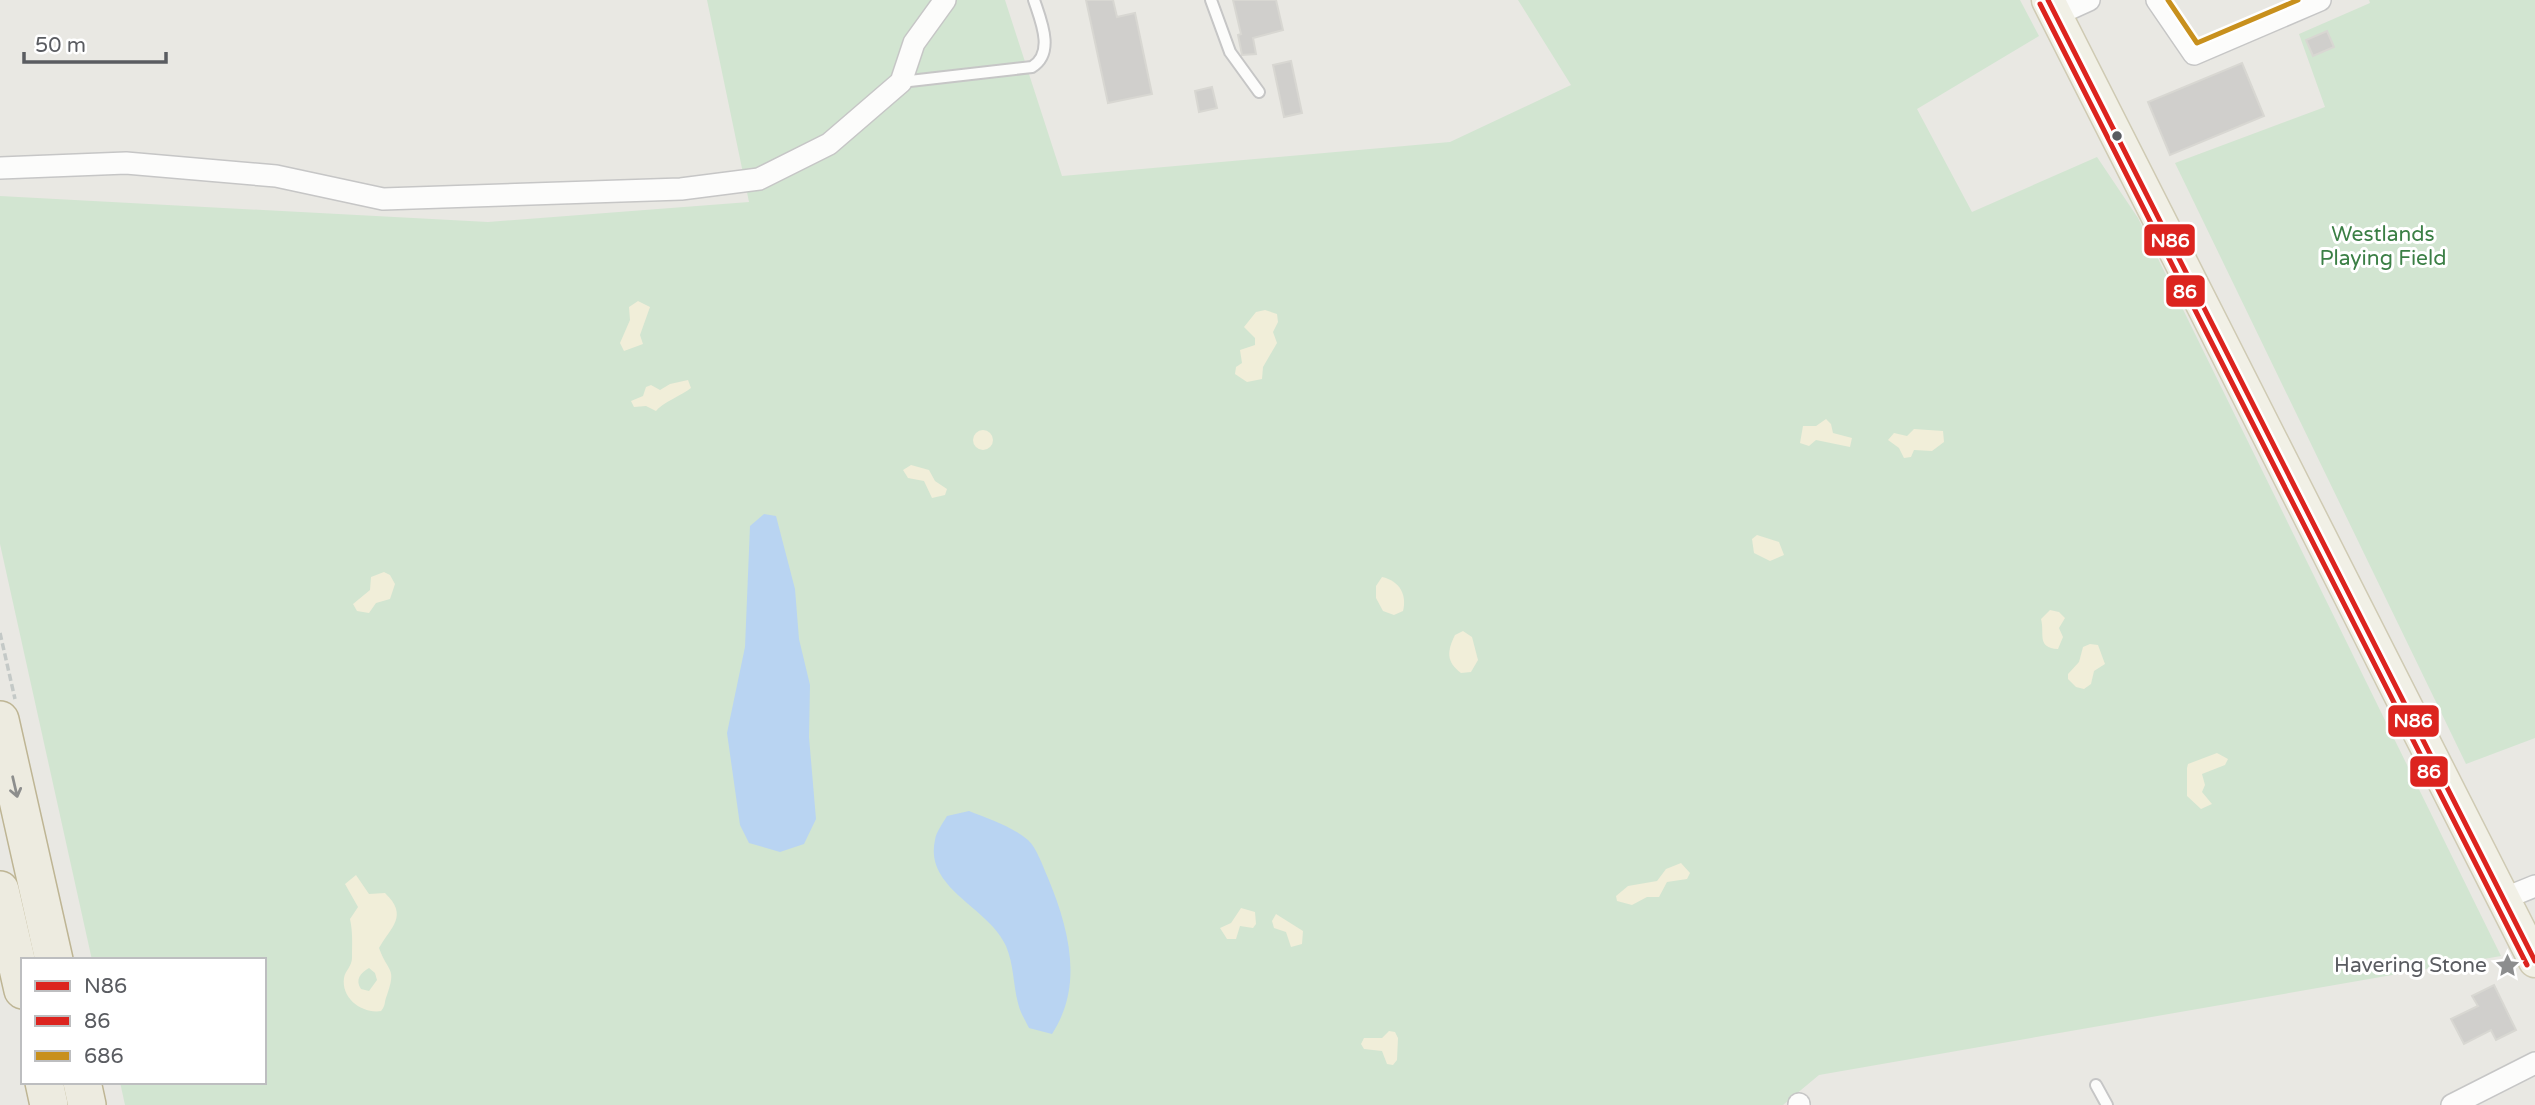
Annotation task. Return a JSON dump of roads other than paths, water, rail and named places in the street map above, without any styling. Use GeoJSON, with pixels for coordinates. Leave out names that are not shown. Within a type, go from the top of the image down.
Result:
{"type":"FeatureCollection","features":[{"type":"Feature","properties":{"kind":"highway"},"geometry":{"type":"LineString","coordinates":[[0,720],[54,958]]}},
{"type":"Feature","properties":{"kind":"highway"},"geometry":{"type":"LineString","coordinates":[[0,890],[21,981]]}},
{"type":"Feature","properties":{"kind":"highway"},"geometry":{"type":"LineString","coordinates":[[44,1084],[49,1105]]}},
{"type":"Feature","properties":{"kind":"highway"},"geometry":{"type":"LineString","coordinates":[[82,1084],[87,1105]]}},
{"type":"Feature","properties":{"kind":"main road"},"geometry":{"type":"LineString","coordinates":[[2052,8],[2535,961]]}},
{"type":"Feature","properties":{"kind":"street"},"geometry":{"type":"LineString","coordinates":[[0,168],[140,164],[276,176],[383,199],[681,189],[759,179],[829,144],[901,82],[915,43],[945,0]]}},
{"type":"Feature","properties":{"kind":"street"},"geometry":{"type":"LineString","coordinates":[[2052,8],[2089,0]]}},
{"type":"Feature","properties":{"kind":"street"},"geometry":{"type":"LineString","coordinates":[[2157,0],[2194,54],[2320,0]]}},
{"type":"Feature","properties":{"kind":"street"},"geometry":{"type":"LineString","coordinates":[[2502,899],[2535,886]]}},
{"type":"Feature","properties":{"kind":"street"},"geometry":{"type":"LineString","coordinates":[[2452,1105],[2535,1063]]}},
{"type":"Feature","properties":{"kind":"lane"},"geometry":{"type":"LineString","coordinates":[[901,82],[1032,67],[1041,61],[1045,53],[1034,0]]}},
{"type":"Feature","properties":{"kind":"lane"},"geometry":{"type":"LineString","coordinates":[[1211,0],[1230,52],[1259,92]]}},
{"type":"Feature","properties":{"kind":"lane"},"geometry":{"type":"LineString","coordinates":[[2096,1084],[2107,1105]]}},
{"type":"Feature","properties":{"kind":"water"},"geometry":{"type":"Polygon","coordinates":[[[764,514],[776,516],[795,589],[799,639],[810,685],[809,737],[816,819],[804,844],[780,852],[749,843],[740,825],[727,733],[745,647],[750,526],[764,514]]]}},
{"type":"Feature","properties":{"kind":"water"},"geometry":{"type":"Polygon","coordinates":[[[969,811],[1007,827],[1028,840],[1040,858],[1056,897],[1067,937],[1070,977],[1062,1015],[1052,1034],[1029,1028],[1016,996],[1011,960],[998,932],[948,885],[939,872],[934,857],[938,831],[947,816],[969,811]]]}},
{"type":"Feature","properties":{"kind":"place","name":"Havering Stone"},"geometry":{"type":"Point","coordinates":[2507,965]}},
{"type":"Feature","properties":{"kind":"park label","name":"Westlands Playing Field"},"geometry":{"type":"Point","coordinates":[2383,246]}}]}
